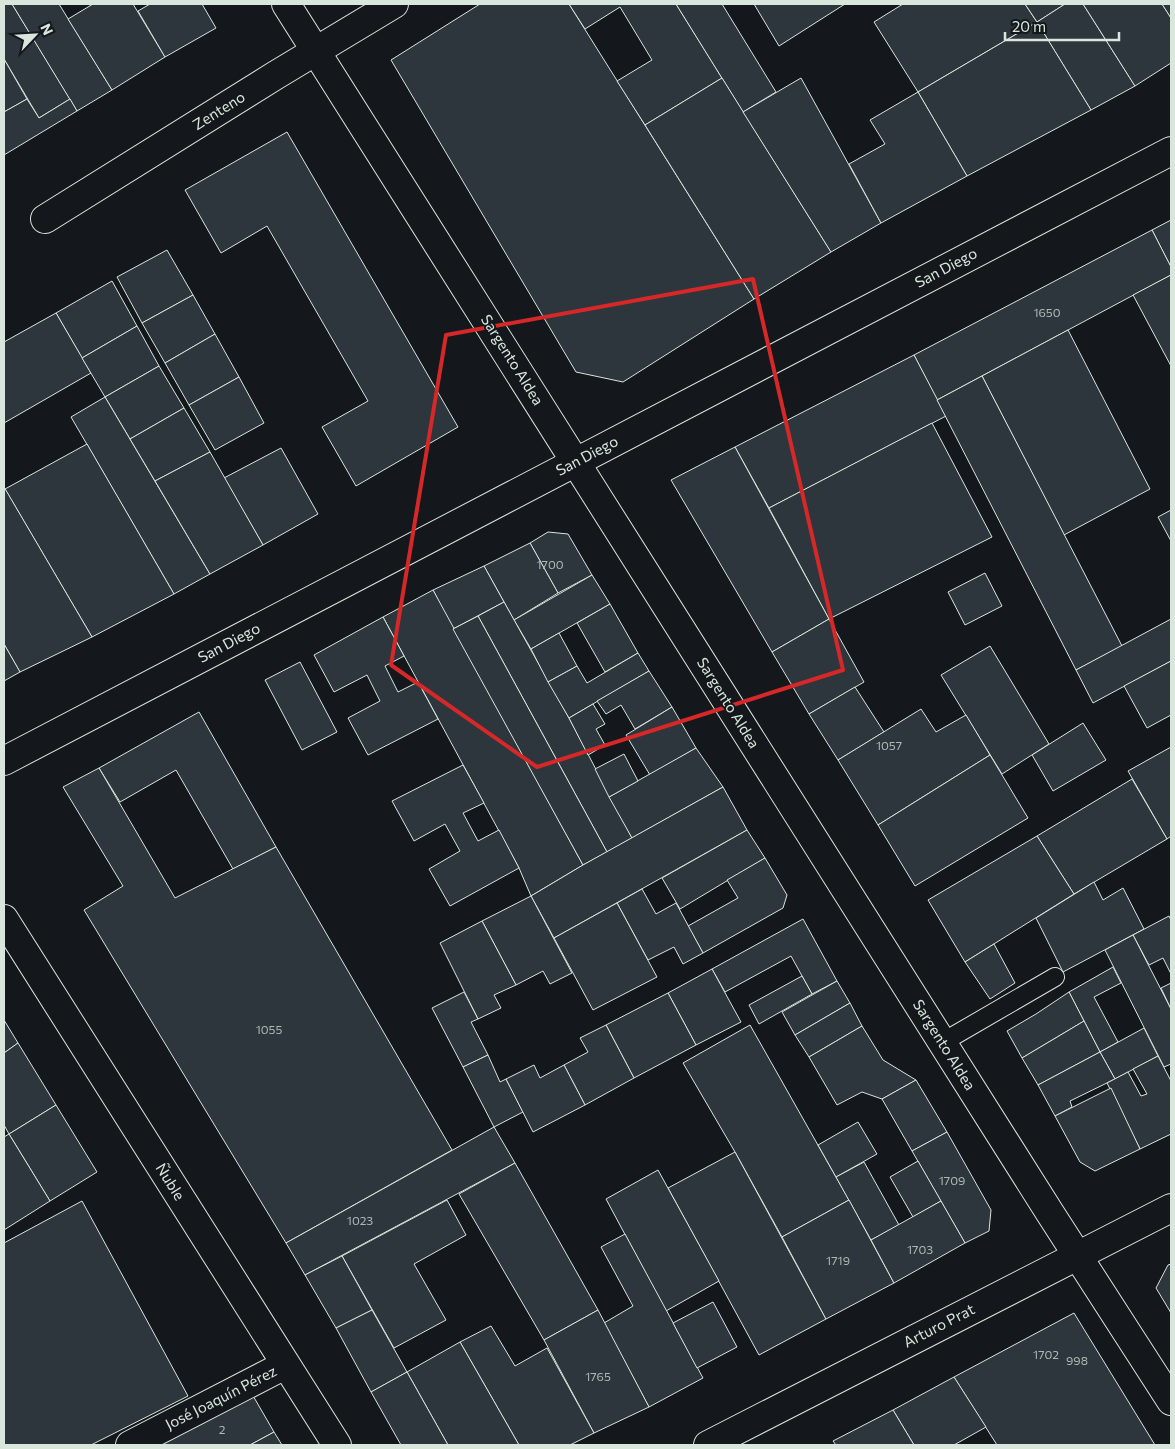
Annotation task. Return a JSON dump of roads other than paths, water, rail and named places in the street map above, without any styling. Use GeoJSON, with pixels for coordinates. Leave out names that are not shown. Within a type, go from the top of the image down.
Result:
{"type":"FeatureCollection","features":[{"type":"Feature","properties":{"kind":"street","name":"Sargento Aldea"},"geometry":{"type":"LineString","coordinates":[[286,4],[1171,1400]]}},
{"type":"Feature","properties":{"kind":"street","name":"Zenteno"},"geometry":{"type":"LineString","coordinates":[[45,219],[394,4]]}},
{"type":"Feature","properties":{"kind":"street","name":"San Diego"},"geometry":{"type":"LineString","coordinates":[[4,761],[1171,151]]}},
{"type":"Feature","properties":{"kind":"street","name":"Ñuble"},"geometry":{"type":"LineString","coordinates":[[4,919],[337,1445]]}},
{"type":"Feature","properties":{"kind":"street","name":"Arturo Prat"},"geometry":{"type":"LineString","coordinates":[[708,1445],[1171,1208]]}},
{"type":"Feature","properties":{"kind":"street","name":"José Joaquín Pérez"},"geometry":{"type":"LineString","coordinates":[[130,1445],[285,1365]]}},
{"type":"Feature","properties":{"kind":"lane"},"geometry":{"type":"LineString","coordinates":[[943,1042],[1055,977]]}}]}
